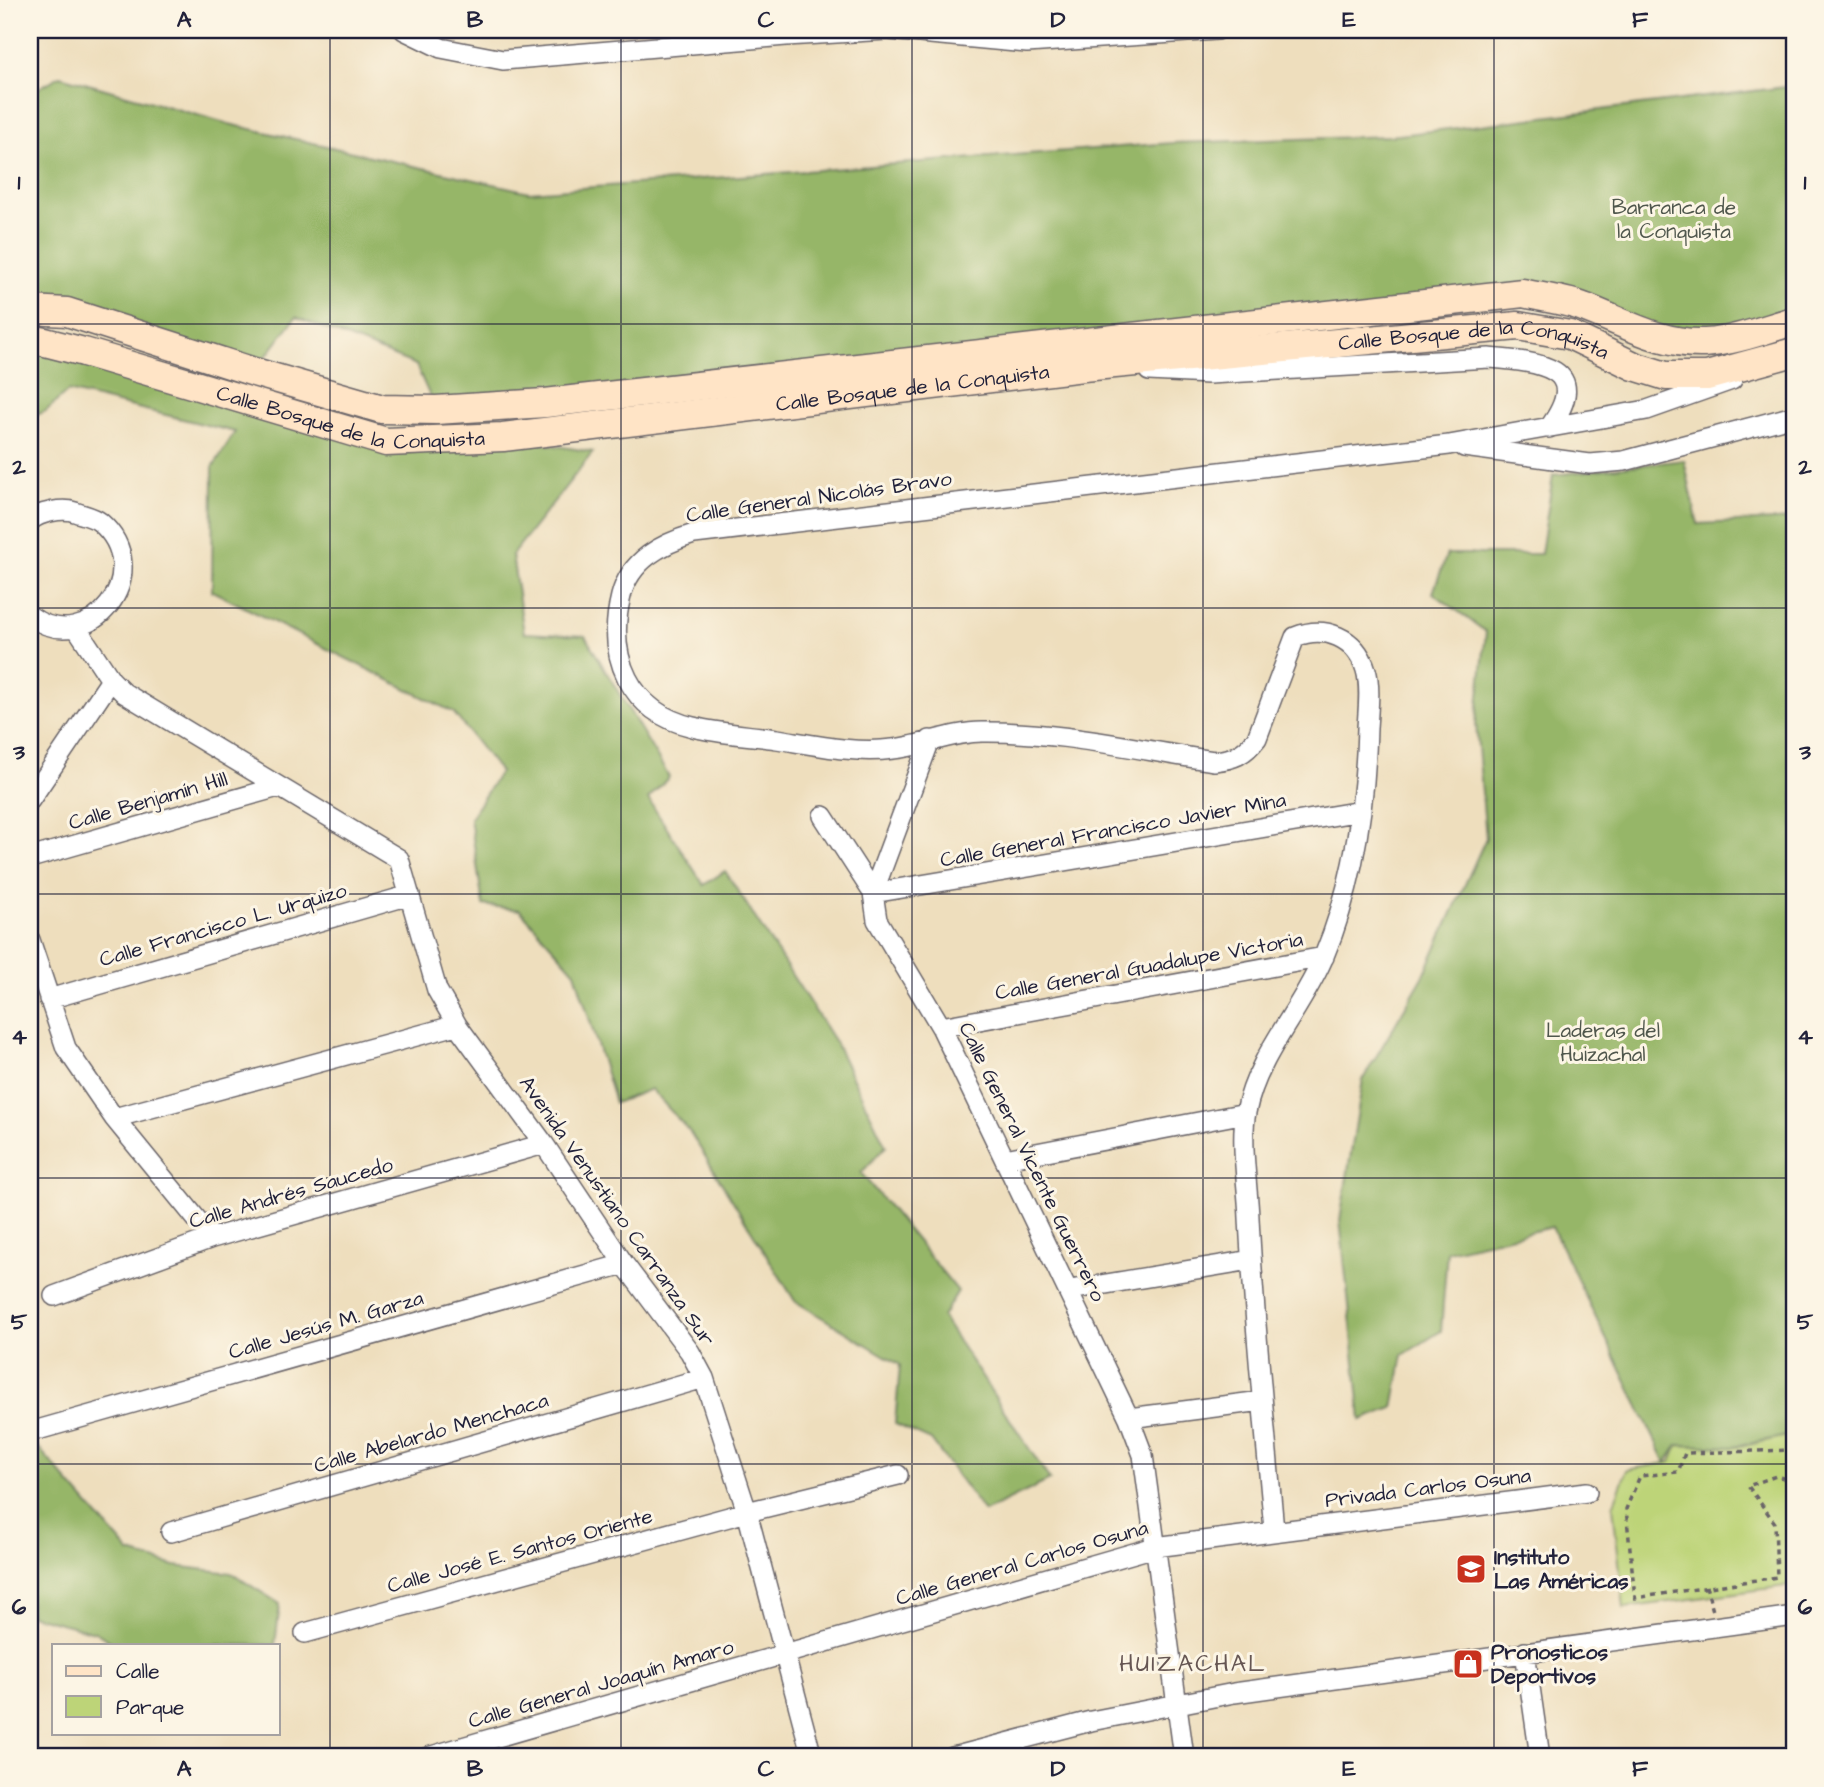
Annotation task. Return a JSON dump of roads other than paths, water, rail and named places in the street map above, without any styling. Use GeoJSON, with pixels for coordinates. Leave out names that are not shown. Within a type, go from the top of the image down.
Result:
{"type":"FeatureCollection","features":[{"type":"Feature","properties":{"kind":"main road","name":"Calle Bosque de la Conquista"},"geometry":{"type":"LineString","coordinates":[[30,310],[67,312],[254,372],[382,409],[436,410],[545,403],[1523,293],[1583,306],[1647,335],[1675,341],[1704,343],[1735,339],[1794,321]]}},
{"type":"Feature","properties":{"kind":"main road","name":"Calle Bosque de la Conquista"},"geometry":{"type":"LineString","coordinates":[[30,342],[41,341],[84,352],[386,442],[503,437],[1083,367],[1518,326],[1570,335],[1634,366],[1667,376],[1707,376],[1789,354]]}},
{"type":"Feature","properties":{"kind":"street"},"geometry":{"type":"LineString","coordinates":[[404,30],[442,48],[503,60],[887,30],[1027,43],[1217,30]]}},
{"type":"Feature","properties":{"kind":"street"},"geometry":{"type":"LineString","coordinates":[[442,48],[450,30]]}},
{"type":"Feature","properties":{"kind":"street"},"geometry":{"type":"LineString","coordinates":[[661,48],[670,30]]}},
{"type":"Feature","properties":{"kind":"street","name":"Calle General Nicolás Bravo"},"geometry":{"type":"LineString","coordinates":[[1361,811],[1367,749],[1366,671],[1357,650],[1345,639],[1310,631],[1295,637],[1257,738],[1246,752],[1231,760],[1214,761],[1042,736],[993,733],[930,740],[894,749],[853,750],[692,727],[663,716],[638,696],[623,671],[616,641],[617,613],[623,588],[636,567],[662,544],[694,534],[1449,445],[1647,410],[1715,388],[1789,354]]}},
{"type":"Feature","properties":{"kind":"street"},"geometry":{"type":"LineString","coordinates":[[1083,367],[1209,374],[1489,358],[1525,361],[1547,366],[1559,373],[1566,385],[1566,397],[1561,411],[1549,428]]}},
{"type":"Feature","properties":{"kind":"street","name":"Calle General Nicolás Bravo"},"geometry":{"type":"LineString","coordinates":[[1449,445],[1590,464],[1624,461],[1794,416]]}},
{"type":"Feature","properties":{"kind":"street"},"geometry":{"type":"LineString","coordinates":[[30,522],[34,517],[67,510],[99,521],[120,548],[122,582],[106,611],[76,628],[43,625],[30,616]]}},
{"type":"Feature","properties":{"kind":"street","name":"Avenida Venustiano Carranza Sur"},"geometry":{"type":"LineString","coordinates":[[76,628],[111,680],[124,693],[399,859],[437,990],[457,1025],[544,1144],[624,1264],[690,1352],[704,1378],[747,1512],[812,1757]]}},
{"type":"Feature","properties":{"kind":"street"},"geometry":{"type":"LineString","coordinates":[[30,800],[111,680]]}},
{"type":"Feature","properties":{"kind":"street"},"geometry":{"type":"LineString","coordinates":[[873,893],[930,740]]}},
{"type":"Feature","properties":{"kind":"street","name":"Calle Benjamín Hill"},"geometry":{"type":"LineString","coordinates":[[30,858],[278,787]]}},
{"type":"Feature","properties":{"kind":"street"},"geometry":{"type":"LineString","coordinates":[[1275,1530],[1251,1260],[1246,1113],[1260,1074],[1324,957],[1342,907],[1361,811]]}},
{"type":"Feature","properties":{"kind":"street","name":"Calle General Francisco Javier Mina"},"geometry":{"type":"LineString","coordinates":[[873,893],[1361,811]]}},
{"type":"Feature","properties":{"kind":"street","name":"Calle General Vicente Guerrero"},"geometry":{"type":"LineString","coordinates":[[823,816],[873,893],[877,920],[941,1027],[1070,1290],[1129,1418],[1143,1455],[1179,1703],[1184,1757]]}},
{"type":"Feature","properties":{"kind":"street","name":"Calle Francisco L. Urquizo"},"geometry":{"type":"LineString","coordinates":[[49,999],[410,895]]}},
{"type":"Feature","properties":{"kind":"street"},"geometry":{"type":"LineString","coordinates":[[30,940],[66,1048],[114,1118],[212,1238]]}},
{"type":"Feature","properties":{"kind":"street","name":"Calle General Guadalupe Victoria"},"geometry":{"type":"LineString","coordinates":[[941,1027],[1324,957]]}},
{"type":"Feature","properties":{"kind":"street"},"geometry":{"type":"LineString","coordinates":[[114,1118],[457,1025]]}},
{"type":"Feature","properties":{"kind":"street"},"geometry":{"type":"LineString","coordinates":[[1004,1159],[1246,1113]]}},
{"type":"Feature","properties":{"kind":"street","name":"Calle Andrés Saucedo"},"geometry":{"type":"LineString","coordinates":[[54,1296],[212,1238],[544,1144]]}},
{"type":"Feature","properties":{"kind":"street"},"geometry":{"type":"LineString","coordinates":[[1070,1290],[1251,1260]]}},
{"type":"Feature","properties":{"kind":"street","name":"Calle Jesús M. Garza"},"geometry":{"type":"LineString","coordinates":[[41,1429],[624,1264]]}},
{"type":"Feature","properties":{"kind":"street","name":"Calle Abelardo Menchaca"},"geometry":{"type":"LineString","coordinates":[[171,1532],[704,1378]]}},
{"type":"Feature","properties":{"kind":"street"},"geometry":{"type":"LineString","coordinates":[[1129,1418],[1262,1401]]}},
{"type":"Feature","properties":{"kind":"street","name":"Calle José E. Santos Oriente"},"geometry":{"type":"LineString","coordinates":[[305,1633],[747,1512],[898,1475]]}},
{"type":"Feature","properties":{"kind":"street","name":"Privada Carlos Osuna"},"geometry":{"type":"LineString","coordinates":[[1275,1530],[1587,1492]]}},
{"type":"Feature","properties":{"kind":"street","name":"Calle General Carlos Osuna"},"geometry":{"type":"LineString","coordinates":[[786,1654],[1156,1547],[1275,1530]]}},
{"type":"Feature","properties":{"kind":"street"},"geometry":{"type":"LineString","coordinates":[[953,1757],[1091,1720],[1179,1703],[1794,1616]]}},
{"type":"Feature","properties":{"kind":"street"},"geometry":{"type":"LineString","coordinates":[[1525,1652],[1540,1757]]}},
{"type":"Feature","properties":{"kind":"street","name":"Calle General Joaquín Amaro"},"geometry":{"type":"LineString","coordinates":[[428,1757],[786,1654]]}},
{"type":"Feature","properties":{"kind":"place","name":"Instituto Las Américas"},"geometry":{"type":"Point","coordinates":[1471,1569]}},
{"type":"Feature","properties":{"kind":"place","name":"Pronosticos Deportivos"},"geometry":{"type":"Point","coordinates":[1468,1664]}},
{"type":"Feature","properties":{"kind":"district","name":"HUIZACHAL"},"geometry":{"type":"Point","coordinates":[1193,1664]}},
{"type":"Feature","properties":{"kind":"park label","name":"Barranca de la Conquista"},"geometry":{"type":"Point","coordinates":[1674,219]}},
{"type":"Feature","properties":{"kind":"park label","name":"Laderas del Huizachal"},"geometry":{"type":"Point","coordinates":[1603,1042]}}]}
